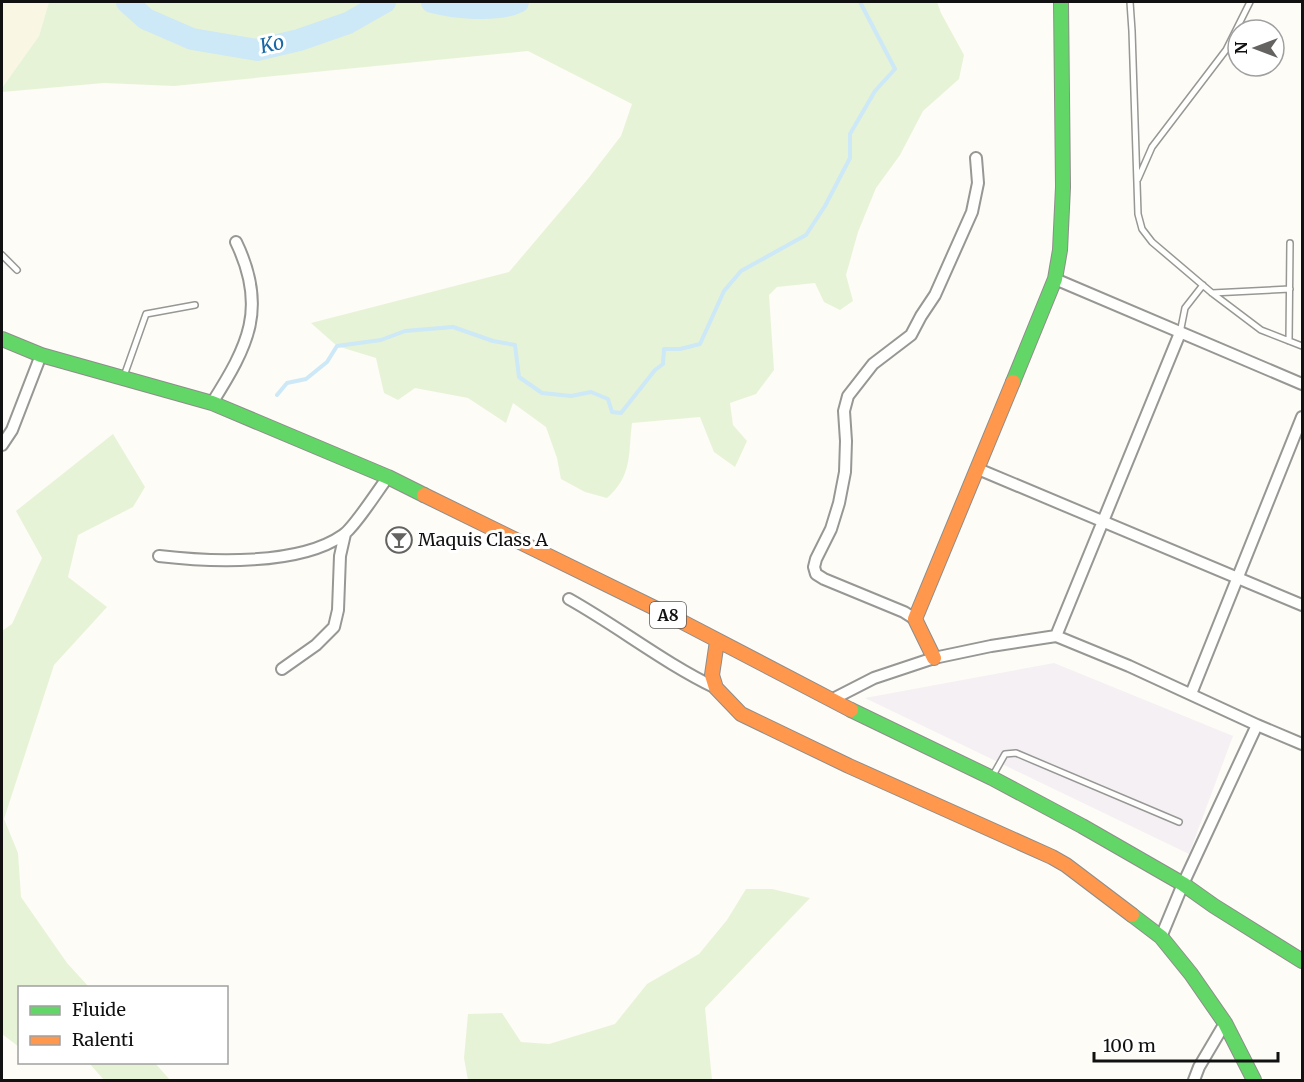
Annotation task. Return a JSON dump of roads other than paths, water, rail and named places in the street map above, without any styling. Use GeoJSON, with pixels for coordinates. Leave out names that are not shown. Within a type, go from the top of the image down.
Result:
{"type":"FeatureCollection","features":[{"type":"Feature","properties":{"kind":"main road"},"geometry":{"type":"LineString","coordinates":[[934,658],[915,620],[1055,279],[1060,250],[1063,187],[1061,2]]}},
{"type":"Feature","properties":{"kind":"main road","name":"A8"},"geometry":{"type":"LineString","coordinates":[[2,339],[41,355],[212,404],[388,477],[831,700],[992,778],[1183,884],[1302,961]]}},
{"type":"Feature","properties":{"kind":"main road"},"geometry":{"type":"LineString","coordinates":[[717,641],[712,675],[716,688],[741,714],[1052,857],[1066,865],[1161,937],[1191,974],[1225,1023],[1254,1080]]}},
{"type":"Feature","properties":{"kind":"street"},"geometry":{"type":"LineString","coordinates":[[915,620],[904,612],[824,579],[816,574],[814,567],[831,529],[839,503],[845,472],[844,411],[848,396],[873,364],[911,335],[931,302],[972,212],[978,183],[976,158]]}},
{"type":"Feature","properties":{"kind":"street"},"geometry":{"type":"LineString","coordinates":[[212,404],[238,361],[253,312],[246,261],[236,242]]}},
{"type":"Feature","properties":{"kind":"street"},"geometry":{"type":"LineString","coordinates":[[1055,279],[1302,384]]}},
{"type":"Feature","properties":{"kind":"street"},"geometry":{"type":"LineString","coordinates":[[1056,636],[1180,333]]}},
{"type":"Feature","properties":{"kind":"street"},"geometry":{"type":"LineString","coordinates":[[2,445],[12,430],[41,355]]}},
{"type":"Feature","properties":{"kind":"street"},"geometry":{"type":"LineString","coordinates":[[1191,694],[1302,417]]}},
{"type":"Feature","properties":{"kind":"street"},"geometry":{"type":"LineString","coordinates":[[978,469],[1302,604]]}},
{"type":"Feature","properties":{"kind":"street"},"geometry":{"type":"LineString","coordinates":[[282,669],[316,645],[334,627],[338,610],[340,556],[345,534],[388,477]]}},
{"type":"Feature","properties":{"kind":"street"},"geometry":{"type":"LineString","coordinates":[[159,556],[216,560],[272,557],[315,548],[345,534]]}},
{"type":"Feature","properties":{"kind":"street"},"geometry":{"type":"LineString","coordinates":[[569,599],[603,618],[678,669],[716,688]]}},
{"type":"Feature","properties":{"kind":"street"},"geometry":{"type":"LineString","coordinates":[[831,700],[874,678],[934,658],[1056,636],[1302,744]]}},
{"type":"Feature","properties":{"kind":"street"},"geometry":{"type":"LineString","coordinates":[[1161,937],[1183,884],[1257,725]]}},
{"type":"Feature","properties":{"kind":"street"},"geometry":{"type":"LineString","coordinates":[[1194,1080],[1199,1067],[1225,1023]]}},
{"type":"Feature","properties":{"kind":"lane"},"geometry":{"type":"LineString","coordinates":[[1130,2],[1138,214],[1142,230],[1152,242],[1212,293],[1261,330],[1302,346]]}},
{"type":"Feature","properties":{"kind":"lane"},"geometry":{"type":"LineString","coordinates":[[1138,181],[1152,147],[1226,50],[1250,2]]}},
{"type":"Feature","properties":{"kind":"lane"},"geometry":{"type":"LineString","coordinates":[[1288,340],[1290,243]]}},
{"type":"Feature","properties":{"kind":"lane"},"geometry":{"type":"LineString","coordinates":[[2,255],[17,270]]}},
{"type":"Feature","properties":{"kind":"lane"},"geometry":{"type":"LineString","coordinates":[[1180,333],[1185,308],[1203,285]]}},
{"type":"Feature","properties":{"kind":"lane"},"geometry":{"type":"LineString","coordinates":[[1212,293],[1290,289]]}},
{"type":"Feature","properties":{"kind":"lane"},"geometry":{"type":"LineString","coordinates":[[124,378],[146,314],[195,305]]}},
{"type":"Feature","properties":{"kind":"lane"},"geometry":{"type":"LineString","coordinates":[[992,778],[1005,754],[1016,753],[1179,822]]}},
{"type":"Feature","properties":{"kind":"waterway","name":"Ko"},"geometry":{"type":"LineString","coordinates":[[127,2],[146,19],[192,39],[257,50],[299,40],[348,23],[385,2]]}},
{"type":"Feature","properties":{"kind":"waterway","name":"Ko"},"geometry":{"type":"LineString","coordinates":[[432,2],[476,8],[499,7],[518,2]]}},
{"type":"Feature","properties":{"kind":"waterway"},"geometry":{"type":"LineString","coordinates":[[277,395],[287,383],[306,379],[327,362],[337,346],[381,340],[405,331],[453,327],[493,341],[515,345],[519,377],[542,393],[571,396],[591,392],[608,399],[612,412],[621,413],[655,370],[663,364],[664,349],[680,349],[700,344],[724,291],[741,271],[806,235],[825,206],[850,158],[850,134],[875,91],[895,69],[860,2]]}},
{"type":"Feature","properties":{"kind":"place","name":"Maquis Class A"},"geometry":{"type":"Point","coordinates":[399,540]}}]}
